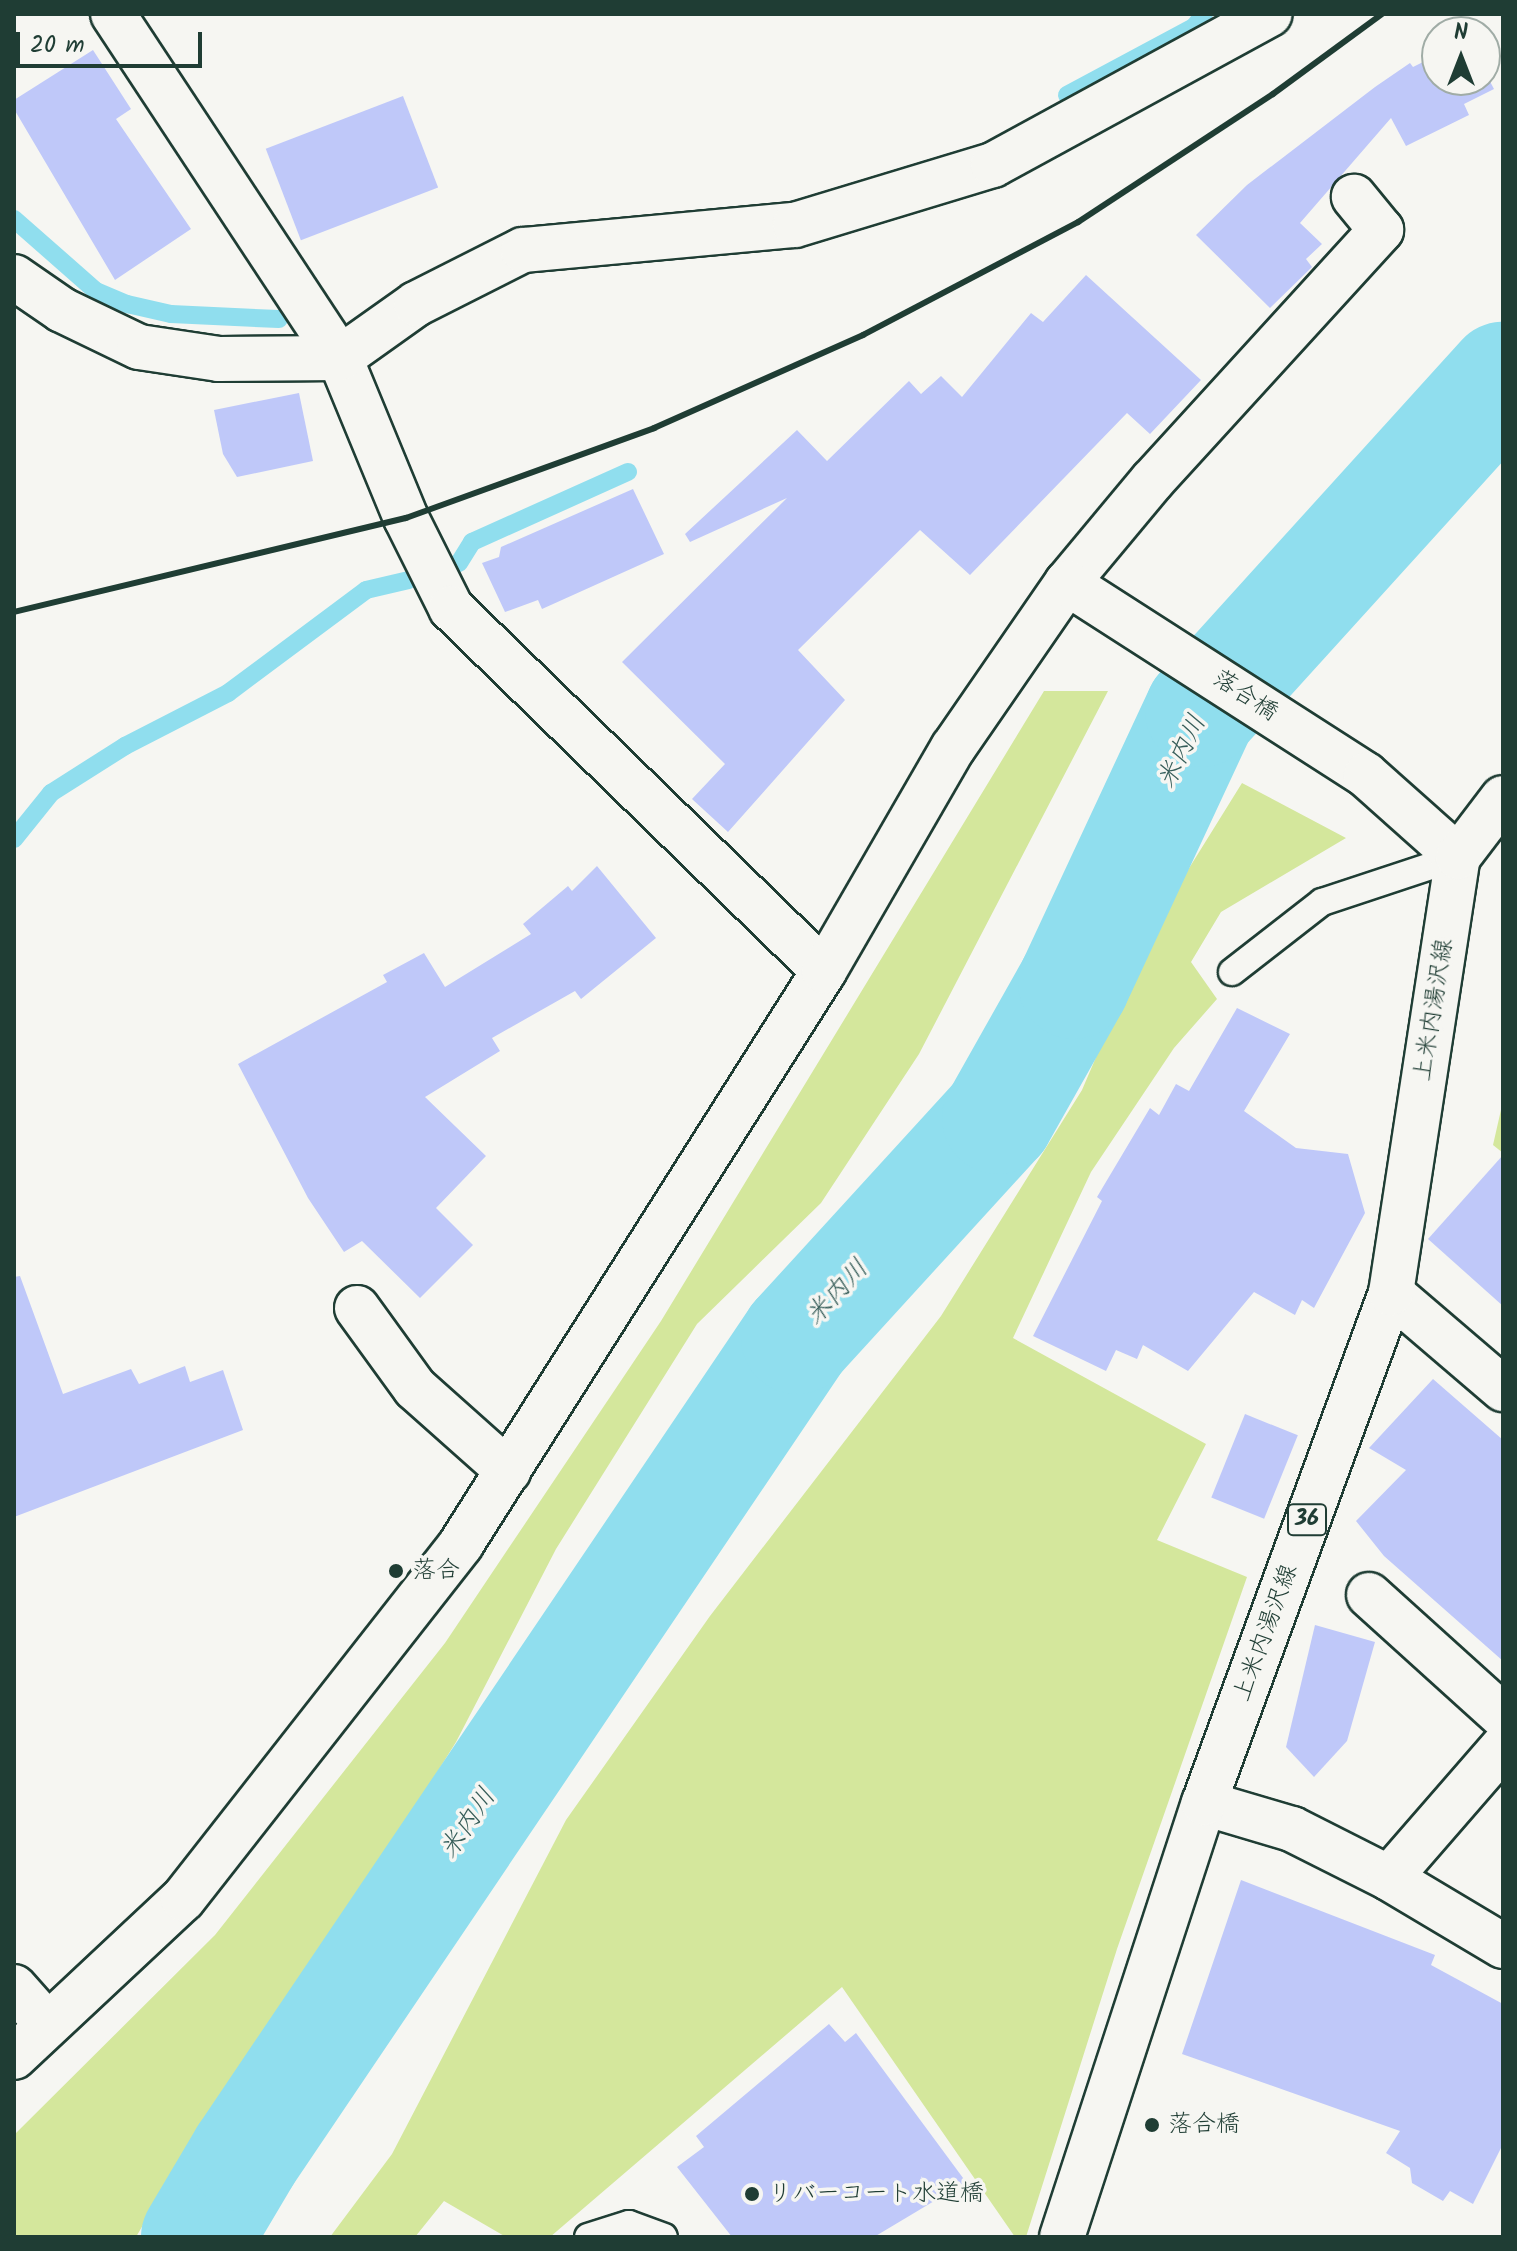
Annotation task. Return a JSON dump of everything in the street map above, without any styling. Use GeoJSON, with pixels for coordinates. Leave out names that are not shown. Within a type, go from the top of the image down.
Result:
{"type":"FeatureCollection","features":[{"type":"Feature","properties":{"kind":"street"},"geometry":{"type":"LineString","coordinates":[[113,14],[340,358],[406,518],[451,608],[824,971]]}},
{"type":"Feature","properties":{"kind":"street"},"geometry":{"type":"LineString","coordinates":[[14,277],[62,310],[139,347],[219,359],[340,358],[416,304],[523,250],[795,225],[993,165],[1259,18]]}},
{"type":"Feature","properties":{"kind":"street"},"geometry":{"type":"LineString","coordinates":[[14,2057],[183,1899],[461,1544],[824,971],[953,748],[1067,583],[1152,481],[1381,230],[1354,197]]}},
{"type":"Feature","properties":{"kind":"street","name":"落合橋"},"geometry":{"type":"LineString","coordinates":[[1067,583],[1123,616],[1366,775],[1458,857]]}},
{"type":"Feature","properties":{"kind":"street","name":"上米内湯沢線"},"geometry":{"type":"LineString","coordinates":[[1062,2237],[1204,1803],[1391,1293],[1458,857],[1503,798]]}},
{"type":"Feature","properties":{"kind":"street"},"geometry":{"type":"LineString","coordinates":[[1391,1293],[1503,1389]]}},
{"type":"Feature","properties":{"kind":"street"},"geometry":{"type":"LineString","coordinates":[[357,1308],[415,1388],[508,1471]]}},
{"type":"Feature","properties":{"kind":"street"},"geometry":{"type":"LineString","coordinates":[[1369,1595],[1503,1716]]}},
{"type":"Feature","properties":{"kind":"street"},"geometry":{"type":"LineString","coordinates":[[1389,1878],[1503,1747]]}},
{"type":"Feature","properties":{"kind":"street"},"geometry":{"type":"LineString","coordinates":[[1204,1803],[1292,1829],[1389,1878],[1503,1946]]}},
{"type":"Feature","properties":{"kind":"street"},"geometry":{"type":"LineString","coordinates":[[14,1987],[47,2024]]}},
{"type":"Feature","properties":{"kind":"lane"},"geometry":{"type":"LineString","coordinates":[[1232,972],[1322,902],[1458,857]]}},
{"type":"Feature","properties":{"kind":"lane"},"geometry":{"type":"LineString","coordinates":[[588,2237],[629,2224],[664,2237]]}},
{"type":"Feature","properties":{"kind":"green space"},"geometry":{"type":"Polygon","coordinates":[[[1044,691],[1108,691],[919,1054],[821,1203],[697,1324],[556,1549],[456,1742],[287,2013],[203,2122],[136,2237],[14,2237],[14,2135],[215,1935],[445,1643],[661,1321],[1044,691]]]}},
{"type":"Feature","properties":{"kind":"green space"},"geometry":{"type":"Polygon","coordinates":[[[1242,783],[1346,838],[1221,912],[1191,962],[1217,999],[1174,1048],[1091,1172],[1013,1338],[1206,1444],[1157,1540],[1247,1577],[1117,1949],[1026,2237],[1015,2237],[842,1987],[550,2237],[506,2237],[444,2201],[415,2237],[330,2237],[392,2154],[566,1820],[710,1616],[941,1316],[1082,1090],[1150,931],[1242,783]]]}},
{"type":"Feature","properties":{"kind":"green space"},"geometry":{"type":"Polygon","coordinates":[[[1503,1101],[1503,1153],[1493,1145],[1503,1101]]]}},
{"type":"Feature","properties":{"kind":"building"},"geometry":{"type":"Polygon","coordinates":[[[93,50],[131,109],[116,119],[191,229],[115,280],[14,109],[14,100],[93,50]]]}},
{"type":"Feature","properties":{"kind":"building"},"geometry":{"type":"Polygon","coordinates":[[[1410,63],[1413,67],[1421,63],[1421,96],[1480,96],[1464,104],[1469,115],[1406,146],[1391,118],[1300,223],[1322,244],[1306,259],[1312,267],[1270,308],[1196,235],[1247,185],[1375,87],[1410,63]]]}},
{"type":"Feature","properties":{"kind":"building"},"geometry":{"type":"Polygon","coordinates":[[[403,96],[438,187],[301,240],[266,149],[403,96]]]}},
{"type":"Feature","properties":{"kind":"building"},"geometry":{"type":"Polygon","coordinates":[[[1086,275],[1201,380],[1150,434],[1127,413],[970,575],[920,530],[798,650],[845,700],[728,832],[692,799],[725,764],[622,662],[787,498],[690,542],[685,534],[797,430],[827,461],[909,381],[921,394],[941,376],[962,397],[1031,313],[1043,322],[1086,275]]]}},
{"type":"Feature","properties":{"kind":"building"},"geometry":{"type":"Polygon","coordinates":[[[299,393],[313,461],[237,477],[223,454],[214,410],[299,393]]]}},
{"type":"Feature","properties":{"kind":"building"},"geometry":{"type":"Polygon","coordinates":[[[633,489],[664,554],[542,609],[538,600],[505,612],[482,563],[499,557],[501,547],[633,489]]]}},
{"type":"Feature","properties":{"kind":"building"},"geometry":{"type":"Polygon","coordinates":[[[597,866],[656,938],[581,999],[575,991],[492,1038],[500,1051],[425,1097],[486,1156],[436,1208],[473,1245],[420,1298],[362,1241],[344,1252],[308,1198],[238,1064],[387,982],[383,975],[424,953],[445,987],[531,934],[523,924],[568,886],[572,891],[597,866]]]}},
{"type":"Feature","properties":{"kind":"building"},"geometry":{"type":"Polygon","coordinates":[[[1237,1008],[1290,1034],[1244,1111],[1296,1148],[1348,1154],[1365,1213],[1314,1308],[1302,1300],[1295,1315],[1254,1292],[1188,1371],[1143,1345],[1137,1359],[1116,1350],[1106,1371],[1033,1336],[1102,1201],[1097,1197],[1150,1108],[1159,1115],[1176,1084],[1189,1091],[1237,1008]]]}},
{"type":"Feature","properties":{"kind":"building"},"geometry":{"type":"Polygon","coordinates":[[[1503,1155],[1503,1306],[1428,1239],[1503,1155]]]}},
{"type":"Feature","properties":{"kind":"building"},"geometry":{"type":"Polygon","coordinates":[[[20,1276],[63,1394],[131,1369],[139,1384],[185,1366],[190,1382],[223,1370],[243,1430],[14,1517],[14,1277],[20,1276]]]}},
{"type":"Feature","properties":{"kind":"building"},"geometry":{"type":"Polygon","coordinates":[[[1433,1379],[1503,1440],[1503,1661],[1384,1556],[1356,1521],[1406,1470],[1369,1448],[1433,1379]]]}},
{"type":"Feature","properties":{"kind":"building"},"geometry":{"type":"Polygon","coordinates":[[[1245,1414],[1298,1435],[1264,1519],[1211,1497],[1245,1414]]]}},
{"type":"Feature","properties":{"kind":"building"},"geometry":{"type":"Polygon","coordinates":[[[1315,1625],[1375,1642],[1347,1741],[1314,1777],[1286,1747],[1315,1625]]]}},
{"type":"Feature","properties":{"kind":"building"},"geometry":{"type":"Polygon","coordinates":[[[1241,1880],[1435,1955],[1431,1965],[1503,2004],[1503,2144],[1473,2204],[1450,2191],[1443,2201],[1412,2183],[1410,2168],[1386,2153],[1400,2131],[1182,2054],[1241,1880]]]}},
{"type":"Feature","properties":{"kind":"building"},"geometry":{"type":"Polygon","coordinates":[[[829,2024],[845,2042],[856,2033],[966,2182],[874,2237],[732,2237],[677,2167],[704,2147],[696,2136],[829,2024]]]}},
{"type":"Feature","properties":{"kind":"waterway"},"geometry":{"type":"LineString","coordinates":[[1067,95],[1194,27],[1204,14]]}},
{"type":"Feature","properties":{"kind":"waterway"},"geometry":{"type":"LineString","coordinates":[[14,219],[96,291],[127,304],[171,314],[279,319]]}},
{"type":"Feature","properties":{"kind":"waterway","name":"米内川"},"geometry":{"type":"LineString","coordinates":[[197,2237],[245,2156],[797,1338],[998,1118],[1074,983],[1201,711],[1503,378]]}},
{"type":"Feature","properties":{"kind":"waterway"},"geometry":{"type":"LineString","coordinates":[[459,563],[472,542],[628,472]]}},
{"type":"Feature","properties":{"kind":"waterway"},"geometry":{"type":"LineString","coordinates":[[14,839],[51,793],[125,746],[228,693],[366,590],[409,580]]}},
{"type":"Feature","properties":{"kind":"railway"},"geometry":{"type":"LineString","coordinates":[[14,612],[406,518],[654,428],[863,335],[1078,222],[1273,94],[1382,14]]}},
{"type":"Feature","properties":{"kind":"place","name":"落合"},"geometry":{"type":"Point","coordinates":[396,1571]}},
{"type":"Feature","properties":{"kind":"place","name":"落合橋"},"geometry":{"type":"Point","coordinates":[1152,2125]}},
{"type":"Feature","properties":{"kind":"place","name":"リバーコート水道橋"},"geometry":{"type":"Point","coordinates":[752,2194]}}]}
